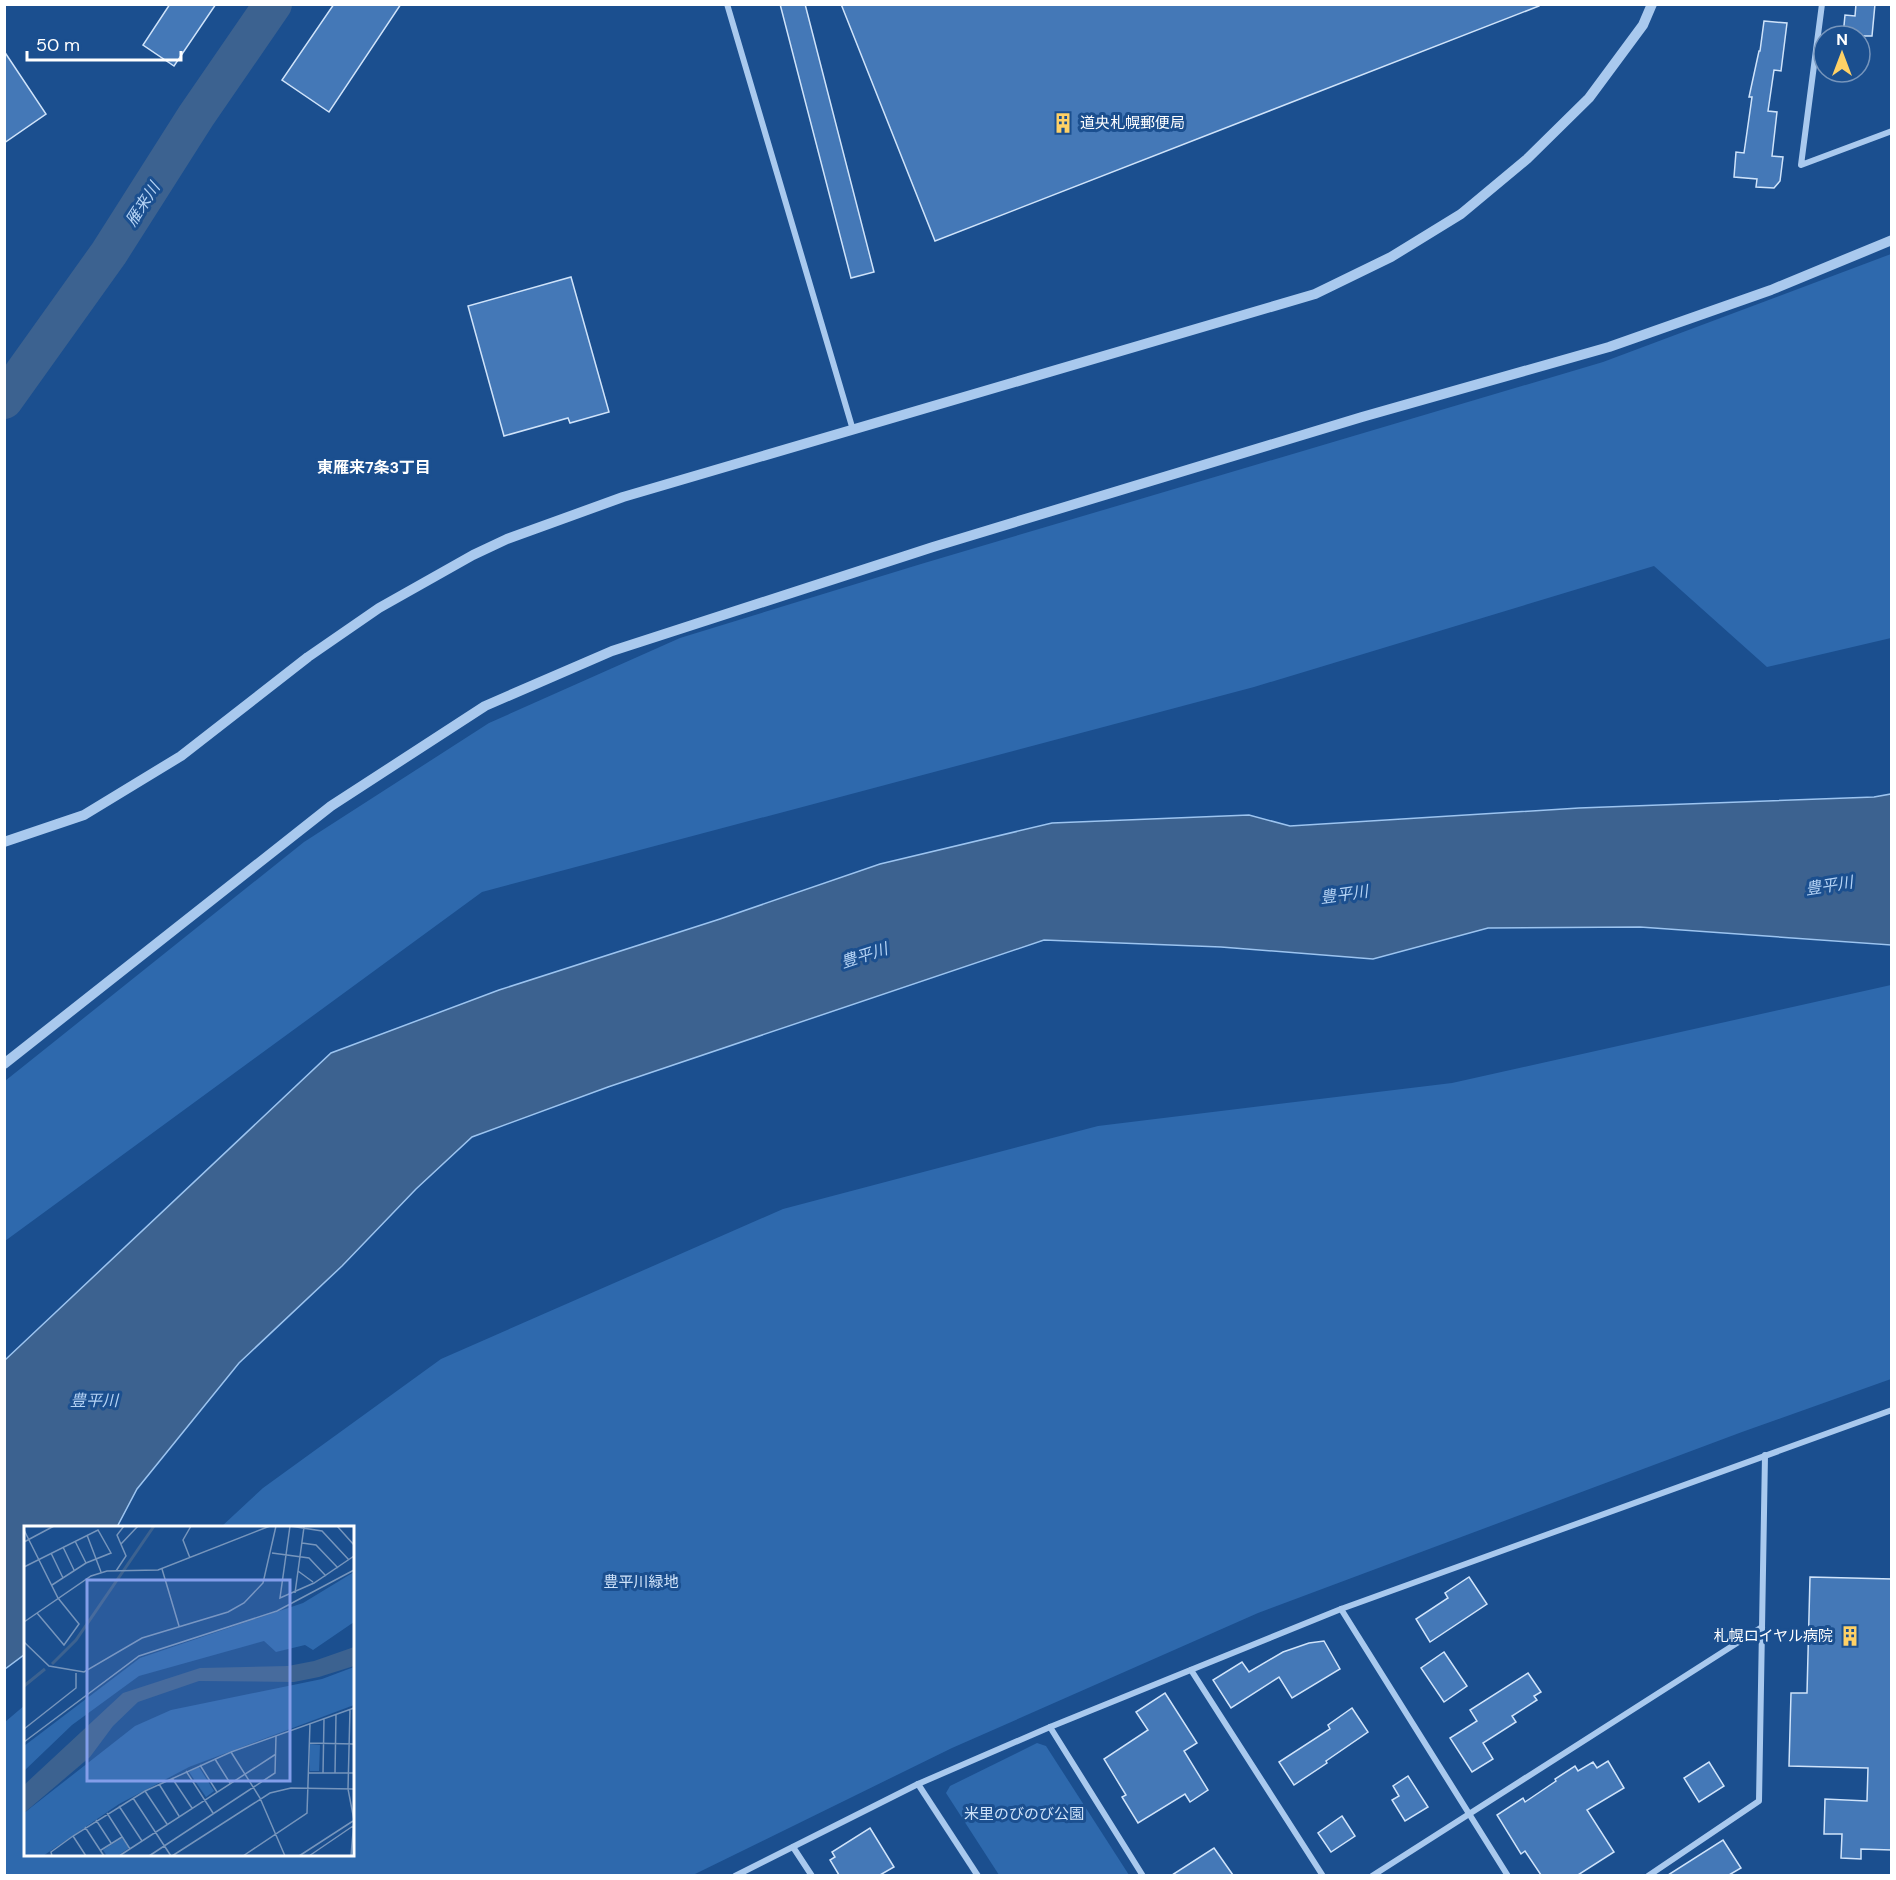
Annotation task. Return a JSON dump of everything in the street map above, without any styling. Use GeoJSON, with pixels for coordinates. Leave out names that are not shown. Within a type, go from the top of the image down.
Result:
{"type":"FeatureCollection","features":[{"type":"Feature","properties":{"kind":"street"},"geometry":{"type":"LineString","coordinates":[[727,4],[853,430]]}},
{"type":"Feature","properties":{"kind":"street"},"geometry":{"type":"LineString","coordinates":[[4,843],[84,816],[181,756],[308,657],[379,608],[473,555],[507,539],[623,497],[1315,294],[1391,257],[1461,214],[1542,144],[1589,98],[1643,25],[1652,4]]}},
{"type":"Feature","properties":{"kind":"street"},"geometry":{"type":"LineString","coordinates":[[1822,4],[1801,165],[1892,131]]}},
{"type":"Feature","properties":{"kind":"street"},"geometry":{"type":"LineString","coordinates":[[4,1064],[331,806],[486,706],[601,656],[967,536],[1350,420],[1609,347],[1772,290],[1892,240]]}},
{"type":"Feature","properties":{"kind":"street"},"geometry":{"type":"LineString","coordinates":[[735,1875],[918,1784],[1050,1727],[1341,1609],[1892,1410]]}},
{"type":"Feature","properties":{"kind":"street"},"geometry":{"type":"LineString","coordinates":[[1648,1875],[1759,1801],[1765,1455]]}},
{"type":"Feature","properties":{"kind":"street"},"geometry":{"type":"LineString","coordinates":[[1341,1609],[1508,1875]]}},
{"type":"Feature","properties":{"kind":"street"},"geometry":{"type":"LineString","coordinates":[[1372,1875],[1762,1627]]}},
{"type":"Feature","properties":{"kind":"street"},"geometry":{"type":"LineString","coordinates":[[1191,1670],[1323,1875]]}},
{"type":"Feature","properties":{"kind":"street"},"geometry":{"type":"LineString","coordinates":[[1050,1727],[1143,1875]]}},
{"type":"Feature","properties":{"kind":"street"},"geometry":{"type":"LineString","coordinates":[[918,1784],[978,1875]]}},
{"type":"Feature","properties":{"kind":"street"},"geometry":{"type":"LineString","coordinates":[[793,1846],[812,1875]]}},
{"type":"Feature","properties":{"kind":"green space"},"geometry":{"type":"Polygon","coordinates":[[[1891,254],[1891,638],[1767,667],[1654,566],[1254,687],[482,892],[5,1241],[5,1081],[304,842],[489,723],[680,638],[921,564],[1603,362],[1891,254]]]}},
{"type":"Feature","properties":{"kind":"green space","name":"豊平川緑地"},"geometry":{"type":"Polygon","coordinates":[[[1891,985],[1891,1379],[1742,1432],[1258,1613],[952,1748],[693,1875],[5,1875],[5,1722],[24,1706],[24,1856],[354,1856],[354,1526],[222,1526],[263,1488],[441,1359],[783,1209],[1098,1126],[1452,1083],[1891,985]]]}},
{"type":"Feature","properties":{"kind":"green space","name":"米里のびのび公園"},"geometry":{"type":"Polygon","coordinates":[[[1037,1743],[1046,1746],[1129,1875],[999,1875],[946,1793],[950,1786],[1037,1743]]]}},
{"type":"Feature","properties":{"kind":"water","name":"豊平川"},"geometry":{"type":"Polygon","coordinates":[[[1891,794],[1891,945],[1640,927],[1488,928],[1373,959],[1221,947],[1044,940],[608,1087],[472,1137],[416,1189],[342,1266],[239,1363],[137,1489],[118,1526],[24,1526],[24,1655],[5,1669],[5,1360],[331,1053],[499,990],[720,919],[880,864],[1052,823],[1249,815],[1290,826],[1579,808],[1874,797],[1891,794]]]}},
{"type":"Feature","properties":{"kind":"building"},"geometry":{"type":"Polygon","coordinates":[[[170,4],[216,4],[174,66],[143,45],[170,4]]]}},
{"type":"Feature","properties":{"kind":"building"},"geometry":{"type":"Polygon","coordinates":[[[334,4],[401,4],[329,112],[282,80],[334,4]]]}},
{"type":"Feature","properties":{"kind":"building"},"geometry":{"type":"Polygon","coordinates":[[[780,4],[805,4],[874,272],[851,278],[780,4]]]}},
{"type":"Feature","properties":{"kind":"building","name":"道央札幌郵便局"},"geometry":{"type":"Polygon","coordinates":[[[841,4],[1539,4],[1539,6],[935,241],[841,4]]]}},
{"type":"Feature","properties":{"kind":"building"},"geometry":{"type":"Polygon","coordinates":[[[1856,4],[1875,4],[1872,36],[1872,24],[1844,24],[1845,15],[1855,16],[1856,4]]]}},
{"type":"Feature","properties":{"kind":"building"},"geometry":{"type":"Polygon","coordinates":[[[1764,21],[1787,23],[1781,71],[1774,70],[1768,111],[1777,112],[1772,156],[1783,157],[1780,181],[1774,188],[1756,187],[1757,179],[1734,177],[1736,152],[1744,153],[1752,97],[1749,97],[1760,51],[1764,21]]]}},
{"type":"Feature","properties":{"kind":"building"},"geometry":{"type":"Polygon","coordinates":[[[4,51],[46,114],[4,143],[4,51]]]}},
{"type":"Feature","properties":{"kind":"building"},"geometry":{"type":"Polygon","coordinates":[[[571,277],[609,412],[570,423],[568,418],[504,436],[468,306],[571,277]]]}},
{"type":"Feature","properties":{"kind":"building"},"geometry":{"type":"Polygon","coordinates":[[[1469,1577],[1487,1604],[1430,1642],[1416,1619],[1448,1598],[1445,1593],[1469,1577]]]}},
{"type":"Feature","properties":{"kind":"building","name":"札幌ロイヤル病院"},"geometry":{"type":"Polygon","coordinates":[[[1810,1577],[1892,1579],[1892,1850],[1861,1849],[1861,1859],[1841,1858],[1842,1834],[1824,1834],[1825,1799],[1867,1801],[1868,1768],[1789,1766],[1791,1693],[1807,1693],[1810,1577]]]}},
{"type":"Feature","properties":{"kind":"building"},"geometry":{"type":"Polygon","coordinates":[[[1324,1641],[1340,1669],[1292,1698],[1279,1677],[1231,1708],[1213,1680],[1242,1662],[1249,1672],[1283,1652],[1309,1643],[1324,1641]]]}},
{"type":"Feature","properties":{"kind":"building"},"geometry":{"type":"Polygon","coordinates":[[[1444,1652],[1467,1686],[1444,1702],[1421,1668],[1444,1652]]]}},
{"type":"Feature","properties":{"kind":"building"},"geometry":{"type":"Polygon","coordinates":[[[1528,1673],[1541,1692],[1534,1696],[1537,1700],[1512,1716],[1516,1722],[1483,1743],[1493,1759],[1472,1772],[1450,1738],[1477,1721],[1470,1710],[1528,1673]]]}},
{"type":"Feature","properties":{"kind":"building"},"geometry":{"type":"Polygon","coordinates":[[[1165,1693],[1197,1743],[1184,1751],[1208,1790],[1190,1802],[1185,1794],[1138,1823],[1122,1797],[1126,1795],[1104,1759],[1148,1730],[1136,1712],[1165,1693]]]}},
{"type":"Feature","properties":{"kind":"building"},"geometry":{"type":"Polygon","coordinates":[[[1352,1708],[1368,1732],[1294,1785],[1279,1762],[1330,1729],[1328,1725],[1352,1708]]]}},
{"type":"Feature","properties":{"kind":"building"},"geometry":{"type":"Polygon","coordinates":[[[1608,1761],[1624,1788],[1587,1810],[1614,1852],[1578,1875],[1541,1875],[1525,1851],[1521,1854],[1497,1815],[1523,1798],[1525,1802],[1575,1766],[1578,1771],[1593,1762],[1597,1768],[1608,1761]]]}},
{"type":"Feature","properties":{"kind":"building"},"geometry":{"type":"Polygon","coordinates":[[[1709,1762],[1724,1786],[1699,1802],[1684,1778],[1709,1762]]]}},
{"type":"Feature","properties":{"kind":"building"},"geometry":{"type":"Polygon","coordinates":[[[1408,1776],[1428,1807],[1405,1821],[1392,1800],[1399,1796],[1393,1786],[1408,1776]]]}},
{"type":"Feature","properties":{"kind":"building"},"geometry":{"type":"Polygon","coordinates":[[[1342,1816],[1355,1836],[1331,1852],[1318,1833],[1342,1816]]]}},
{"type":"Feature","properties":{"kind":"building"},"geometry":{"type":"Polygon","coordinates":[[[870,1828],[894,1867],[880,1875],[839,1875],[830,1860],[835,1857],[832,1852],[870,1828]]]}},
{"type":"Feature","properties":{"kind":"building"},"geometry":{"type":"Polygon","coordinates":[[[1723,1840],[1741,1868],[1729,1875],[1668,1875],[1723,1840]]]}},
{"type":"Feature","properties":{"kind":"building"},"geometry":{"type":"Polygon","coordinates":[[[1214,1848],[1233,1875],[1172,1875],[1214,1848]]]}},
{"type":"Feature","properties":{"kind":"waterway","name":"雁来川"},"geometry":{"type":"LineString","coordinates":[[4,400],[109,253],[196,116],[273,4]]}},
{"type":"Feature","properties":{"kind":"place","name":"道央札幌郵便局"},"geometry":{"type":"Point","coordinates":[1063,123]}},
{"type":"Feature","properties":{"kind":"place","name":"札幌ロイヤル病院"},"geometry":{"type":"Point","coordinates":[1850,1636]}},
{"type":"Feature","properties":{"kind":"district","name":"東雁来7条3丁目"},"geometry":{"type":"Point","coordinates":[374,467]}}]}
